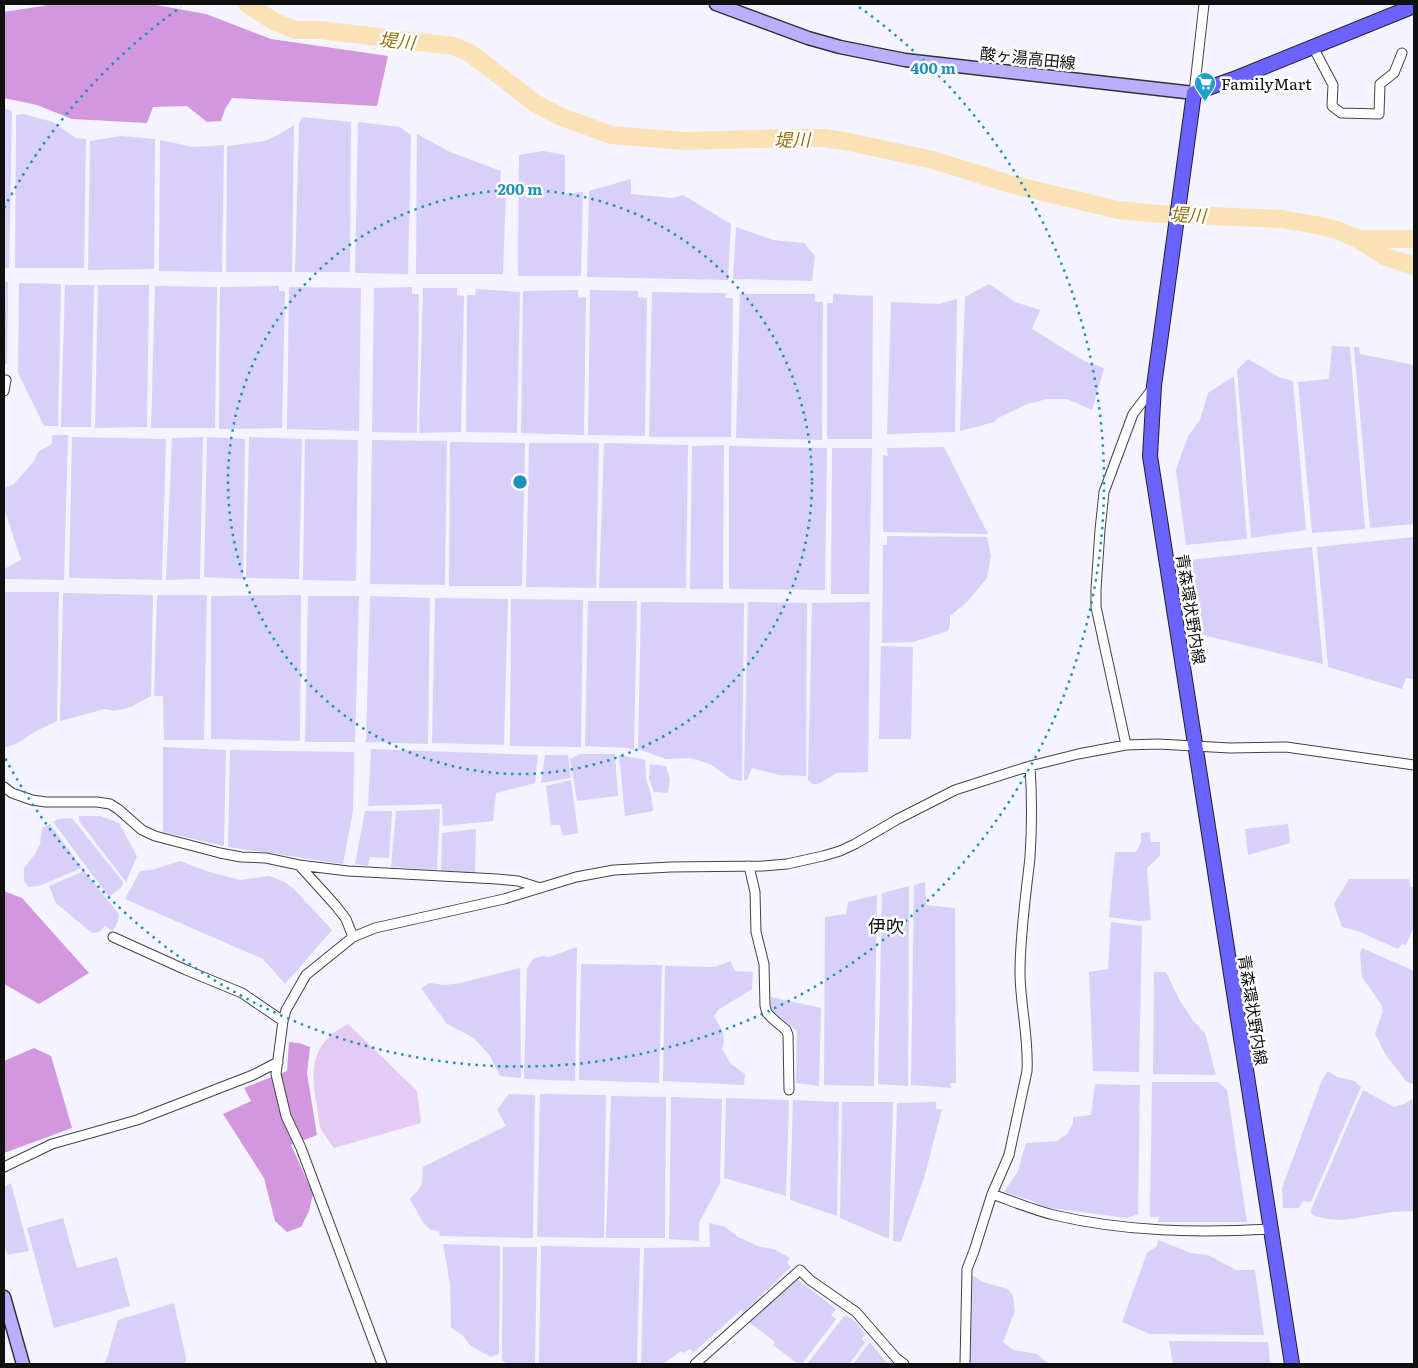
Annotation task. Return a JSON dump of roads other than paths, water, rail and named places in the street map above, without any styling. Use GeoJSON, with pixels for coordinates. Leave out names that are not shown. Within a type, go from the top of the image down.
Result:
{"type":"FeatureCollection","features":[{"type":"Feature","properties":{"kind":"main road","name":"酸ヶ湯高田線"},"geometry":{"type":"LineString","coordinates":[[716,4],[808,38],[840,47],[905,60],[1194,93]]}},
{"type":"Feature","properties":{"kind":"main road"},"geometry":{"type":"LineString","coordinates":[[1194,93],[1239,78],[1414,6]]}},
{"type":"Feature","properties":{"kind":"main road","name":"青森環状野内線"},"geometry":{"type":"LineString","coordinates":[[1194,93],[1154,386],[1150,456],[1292,1364]]}},
{"type":"Feature","properties":{"kind":"main road"},"geometry":{"type":"LineString","coordinates":[[4,1297],[23,1364]]}},
{"type":"Feature","properties":{"kind":"street"},"geometry":{"type":"LineString","coordinates":[[1194,93],[1204,4]]}},
{"type":"Feature","properties":{"kind":"street"},"geometry":{"type":"LineString","coordinates":[[1313,48],[1333,85],[1332,106],[1341,113],[1379,114],[1380,84],[1394,73],[1402,53]]}},
{"type":"Feature","properties":{"kind":"street"},"geometry":{"type":"LineString","coordinates":[[4,391],[6,380]]}},
{"type":"Feature","properties":{"kind":"street"},"geometry":{"type":"LineString","coordinates":[[1126,745],[1120,710],[1096,607],[1100,530],[1104,492],[1133,414],[1154,386]]}},
{"type":"Feature","properties":{"kind":"street"},"geometry":{"type":"LineString","coordinates":[[382,1364],[301,1148],[286,1116],[276,1074],[283,1021],[289,1005],[306,975],[353,937],[375,928],[496,901],[576,877],[614,870],[787,864],[840,851],[955,790],[1030,766],[1126,745],[1230,748],[1286,747],[1414,765]]}},
{"type":"Feature","properties":{"kind":"street"},"geometry":{"type":"LineString","coordinates":[[965,1364],[967,1269],[992,1194],[1009,1155],[1027,1070],[1028,1058],[1020,971],[1030,855],[1032,798],[1030,766]]}},
{"type":"Feature","properties":{"kind":"street"},"geometry":{"type":"LineString","coordinates":[[4,787],[12,793],[32,800],[110,804],[142,830],[156,836],[241,857],[266,858],[299,865],[348,871],[518,881],[540,888]]}},
{"type":"Feature","properties":{"kind":"street"},"geometry":{"type":"LineString","coordinates":[[299,865],[346,919],[353,937]]}},
{"type":"Feature","properties":{"kind":"street"},"geometry":{"type":"LineString","coordinates":[[749,866],[755,892],[756,932],[764,964],[765,1006],[767,1013],[786,1030],[788,1035],[789,1090]]}},
{"type":"Feature","properties":{"kind":"street"},"geometry":{"type":"LineString","coordinates":[[113,937],[242,993],[283,1021]]}},
{"type":"Feature","properties":{"kind":"street"},"geometry":{"type":"LineString","coordinates":[[4,1167],[52,1144],[137,1120],[253,1075],[278,1062]]}},
{"type":"Feature","properties":{"kind":"street"},"geometry":{"type":"LineString","coordinates":[[992,1194],[1054,1215],[1144,1230],[1208,1232],[1271,1230]]}},
{"type":"Feature","properties":{"kind":"street"},"geometry":{"type":"LineString","coordinates":[[695,1364],[800,1270],[810,1280],[856,1312],[897,1359],[904,1364]]}},
{"type":"Feature","properties":{"kind":"waterway","name":"堤川"},"geometry":{"type":"LineString","coordinates":[[247,4],[275,22],[295,30],[320,30],[453,46],[470,53],[535,103],[559,116],[611,135],[684,141],[824,138],[849,142],[933,160],[1010,184],[1118,210],[1159,214],[1282,219],[1316,225],[1337,230],[1358,239],[1386,257],[1414,266]]}},
{"type":"Feature","properties":{"kind":"waterway","name":"堤川"},"geometry":{"type":"LineString","coordinates":[[1358,239],[1414,239]]}},
{"type":"Feature","properties":{"kind":"place","name":"FamilyMart"},"geometry":{"type":"Point","coordinates":[1205,102]}},
{"type":"Feature","properties":{"kind":"district","name":"伊吹"},"geometry":{"type":"Point","coordinates":[886,925]}}]}
